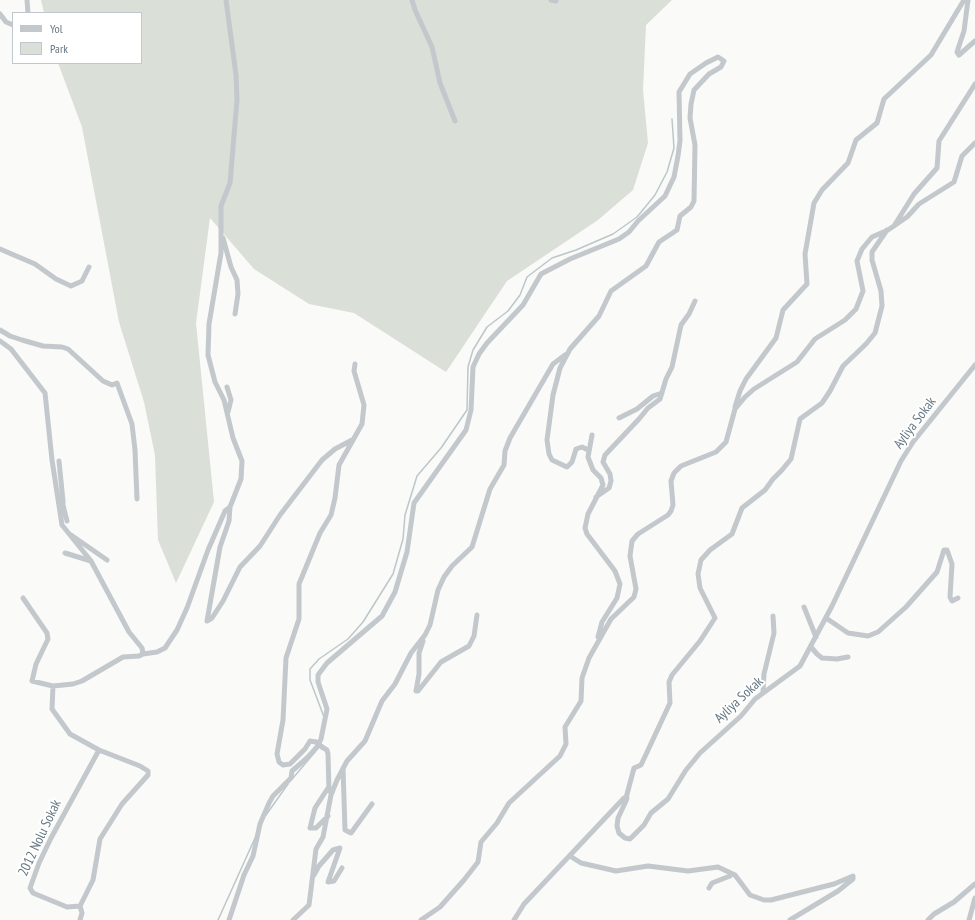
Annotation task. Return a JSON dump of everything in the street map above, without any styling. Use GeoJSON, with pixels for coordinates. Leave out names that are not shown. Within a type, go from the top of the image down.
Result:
{"type":"FeatureCollection","features":[{"type":"Feature","properties":{"kind":"street"},"geometry":{"type":"LineString","coordinates":[[26,0],[28,12]]}},
{"type":"Feature","properties":{"kind":"street"},"geometry":{"type":"LineString","coordinates":[[226,0],[236,75],[237,100],[230,183],[221,206],[222,235],[209,324],[208,355],[215,382],[228,412],[233,438],[242,461],[241,479],[230,507],[229,521],[220,547],[207,621],[212,618],[223,601],[240,567],[260,546],[280,515],[322,460],[335,449],[352,440]]}},
{"type":"Feature","properties":{"kind":"street"},"geometry":{"type":"LineString","coordinates":[[412,0],[432,47],[440,83],[455,121]]}},
{"type":"Feature","properties":{"kind":"street"},"geometry":{"type":"LineString","coordinates":[[421,920],[440,907],[478,862],[481,842],[497,823],[509,803],[560,756],[566,744],[565,727],[581,701],[582,678],[589,658],[598,640],[612,619],[634,597],[636,589],[630,556],[632,541],[638,534],[668,516],[673,505],[671,481],[674,473],[681,466],[716,452],[726,442],[740,391],[746,379],[776,338],[783,310],[807,284],[805,254],[814,203],[822,190],[848,163],[856,140],[877,124],[884,99],[931,55],[964,0]]}},
{"type":"Feature","properties":{"kind":"street"},"geometry":{"type":"LineString","coordinates":[[968,0],[964,31],[958,52],[959,55],[975,41]]}},
{"type":"Feature","properties":{"kind":"street"},"geometry":{"type":"LineString","coordinates":[[0,14],[6,22],[12,24]]}},
{"type":"Feature","properties":{"kind":"street"},"geometry":{"type":"LineString","coordinates":[[229,920],[253,856],[260,824],[273,796],[291,778],[292,771],[317,747],[321,739],[327,709],[318,682],[318,676],[327,664],[382,616],[395,592],[406,559],[414,503],[466,430],[471,410],[473,367],[478,354],[523,305],[541,274],[570,259],[619,240],[665,196],[674,177],[678,156],[680,141],[679,92],[690,74],[718,57],[724,61],[721,67],[709,74],[694,90],[691,104],[690,118],[695,145],[694,201],[691,207],[680,216],[677,230],[659,242],[646,266],[611,291],[599,316],[566,355],[553,364],[510,438],[505,451],[504,465],[490,489],[472,547],[452,566],[444,577],[438,590],[430,625],[420,649],[419,674],[416,691],[418,691],[441,662],[469,646],[474,636],[477,616]]}},
{"type":"Feature","properties":{"kind":"street"},"geometry":{"type":"LineString","coordinates":[[894,226],[914,194],[936,168],[939,141],[975,84]]}},
{"type":"Feature","properties":{"kind":"street"},"geometry":{"type":"LineString","coordinates":[[735,409],[754,389],[796,362],[815,339],[845,320],[856,309],[863,291],[857,261],[862,249],[872,237],[894,226],[907,217],[919,204],[954,182],[962,156],[975,143]]}},
{"type":"Feature","properties":{"kind":"street"},"geometry":{"type":"LineString","coordinates":[[514,920],[524,904],[626,798],[634,768],[641,765],[670,703],[670,682],[672,675],[700,641],[715,618],[700,588],[698,574],[701,560],[710,550],[732,534],[742,508],[765,490],[791,459],[800,418],[822,403],[843,366],[875,333],[882,306],[872,252],[888,230]]}},
{"type":"Feature","properties":{"kind":"street"},"geometry":{"type":"LineString","coordinates":[[222,235],[230,267],[237,280],[238,294],[235,314]]}},
{"type":"Feature","properties":{"kind":"street"},"geometry":{"type":"LineString","coordinates":[[0,249],[35,264],[71,286],[82,281],[89,267]]}},
{"type":"Feature","properties":{"kind":"street"},"geometry":{"type":"LineString","coordinates":[[596,497],[609,488],[611,481],[610,474],[603,462],[605,455],[648,408],[660,399],[666,379],[672,367],[681,325],[689,314],[695,301]]}},
{"type":"Feature","properties":{"kind":"street"},"geometry":{"type":"LineString","coordinates":[[0,330],[10,336],[43,346],[62,347],[68,349],[103,381],[112,385],[117,384],[132,424],[135,450],[137,499]]}},
{"type":"Feature","properties":{"kind":"street"},"geometry":{"type":"LineString","coordinates":[[0,340],[11,349],[45,393],[52,460],[62,525],[91,561],[129,632],[142,648],[143,654]]}},
{"type":"Feature","properties":{"kind":"street"},"geometry":{"type":"LineString","coordinates":[[566,355],[552,395],[548,447],[552,460],[567,467],[572,462],[576,449],[582,448],[588,450]]}},
{"type":"Feature","properties":{"kind":"street"},"geometry":{"type":"LineString","coordinates":[[331,796],[328,788],[327,750],[316,742],[310,741],[303,752],[290,764],[283,765],[279,762],[277,754],[283,720],[286,658],[298,619],[299,584],[320,533],[331,515],[335,498],[339,465],[362,424],[364,405],[354,370],[355,364]]}},
{"type":"Feature","properties":{"kind":"street","name":"Ayliya Sokak"},"geometry":{"type":"LineString","coordinates":[[626,798],[618,818],[617,826],[619,834],[628,839],[635,835],[651,813],[668,799],[697,757],[741,716],[748,706],[763,692],[795,671],[803,661],[826,618],[899,465],[910,447],[975,365]]}},
{"type":"Feature","properties":{"kind":"street"},"geometry":{"type":"LineString","coordinates":[[227,387],[231,400],[228,412]]}},
{"type":"Feature","properties":{"kind":"street"},"geometry":{"type":"LineString","coordinates":[[619,418],[637,409],[653,396],[662,393]]}},
{"type":"Feature","properties":{"kind":"street"},"geometry":{"type":"LineString","coordinates":[[592,435],[588,450],[590,464],[604,485],[596,497],[588,514],[585,528],[587,534],[615,571],[620,584],[617,598],[602,622],[598,640]]}},
{"type":"Feature","properties":{"kind":"street"},"geometry":{"type":"LineString","coordinates":[[59,461],[63,503],[59,505]]}},
{"type":"Feature","properties":{"kind":"street"},"geometry":{"type":"LineString","coordinates":[[59,505],[64,507],[67,521]]}},
{"type":"Feature","properties":{"kind":"street"},"geometry":{"type":"LineString","coordinates":[[23,598],[47,633],[48,640],[36,664],[32,681],[53,686],[82,681],[122,657],[139,656],[157,652],[165,648],[176,630],[184,614],[208,550],[225,511],[230,507]]}},
{"type":"Feature","properties":{"kind":"street"},"geometry":{"type":"LineString","coordinates":[[66,531],[107,560]]}},
{"type":"Feature","properties":{"kind":"street"},"geometry":{"type":"LineString","coordinates":[[826,618],[848,633],[868,636],[878,632],[906,607],[937,572],[944,550],[947,550],[952,564],[950,597],[952,600],[958,598]]}},
{"type":"Feature","properties":{"kind":"street"},"geometry":{"type":"LineString","coordinates":[[65,553],[91,561]]}},
{"type":"Feature","properties":{"kind":"street"},"geometry":{"type":"LineString","coordinates":[[804,607],[816,637]]}},
{"type":"Feature","properties":{"kind":"street"},"geometry":{"type":"LineString","coordinates":[[763,692],[764,674],[774,633],[773,616]]}},
{"type":"Feature","properties":{"kind":"street"},"geometry":{"type":"LineString","coordinates":[[293,920],[301,910],[309,905],[316,849],[323,837],[331,796],[343,767],[365,740],[382,701],[395,684],[411,653],[425,635]]}},
{"type":"Feature","properties":{"kind":"street"},"geometry":{"type":"LineString","coordinates":[[811,647],[816,654],[822,658],[837,659],[848,657]]}},
{"type":"Feature","properties":{"kind":"street"},"geometry":{"type":"LineString","coordinates":[[53,686],[51,700],[52,709],[56,717],[70,734],[99,750],[140,766],[148,771],[148,775],[122,804],[100,839],[93,880],[80,906],[82,913],[80,920]]}},
{"type":"Feature","properties":{"kind":"street","name":"2012 Nolu Sokak"},"geometry":{"type":"LineString","coordinates":[[80,906],[67,907],[33,894],[30,888],[39,863],[51,838],[99,750]]}},
{"type":"Feature","properties":{"kind":"street"},"geometry":{"type":"LineString","coordinates":[[343,767],[345,830],[351,834],[372,804]]}},
{"type":"Feature","properties":{"kind":"street"},"geometry":{"type":"LineString","coordinates":[[328,788],[315,808],[310,828],[316,828],[328,816]]}},
{"type":"Feature","properties":{"kind":"street"},"geometry":{"type":"LineString","coordinates":[[312,877],[319,866],[333,850],[340,848],[328,882],[334,881],[342,868]]}},
{"type":"Feature","properties":{"kind":"street"},"geometry":{"type":"LineString","coordinates":[[570,856],[580,863],[616,871],[648,866],[688,871],[718,867],[731,873],[754,897],[771,900],[834,884],[853,876],[838,891],[790,920]]}},
{"type":"Feature","properties":{"kind":"street"},"geometry":{"type":"LineString","coordinates":[[709,888],[712,883],[730,876],[731,873]]}},
{"type":"Feature","properties":{"kind":"street"},"geometry":{"type":"LineString","coordinates":[[928,920],[934,914],[954,902],[975,884]]}},
{"type":"Feature","properties":{"kind":"street"},"geometry":{"type":"LineString","coordinates":[[969,920],[975,898]]}},
{"type":"Feature","properties":{"kind":"green space"},"geometry":{"type":"Polygon","coordinates":[[[41,0],[672,0],[646,25],[643,90],[648,143],[633,190],[598,220],[507,281],[446,372],[354,313],[309,304],[254,269],[210,218],[196,323],[214,502],[176,583],[158,540],[155,455],[144,402],[119,322],[82,127],[58,64],[142,64],[142,12],[44,12],[41,0]]]}},
{"type":"Feature","properties":{"kind":"waterway"},"geometry":{"type":"LineString","coordinates":[[324,717],[310,680],[310,669],[319,659],[348,639],[363,622],[393,574],[403,539],[405,515],[417,476],[441,448],[467,410],[468,367],[473,350],[487,327],[508,311],[520,295],[527,277],[552,258],[576,250],[613,234],[637,217],[655,195],[667,172],[674,148],[672,119]]}},
{"type":"Feature","properties":{"kind":"waterway"},"geometry":{"type":"LineString","coordinates":[[293,778],[315,752]]}},
{"type":"Feature","properties":{"kind":"waterway"},"geometry":{"type":"LineString","coordinates":[[266,815],[288,784]]}},
{"type":"Feature","properties":{"kind":"waterway"},"geometry":{"type":"LineString","coordinates":[[218,920],[255,838]]}}]}
